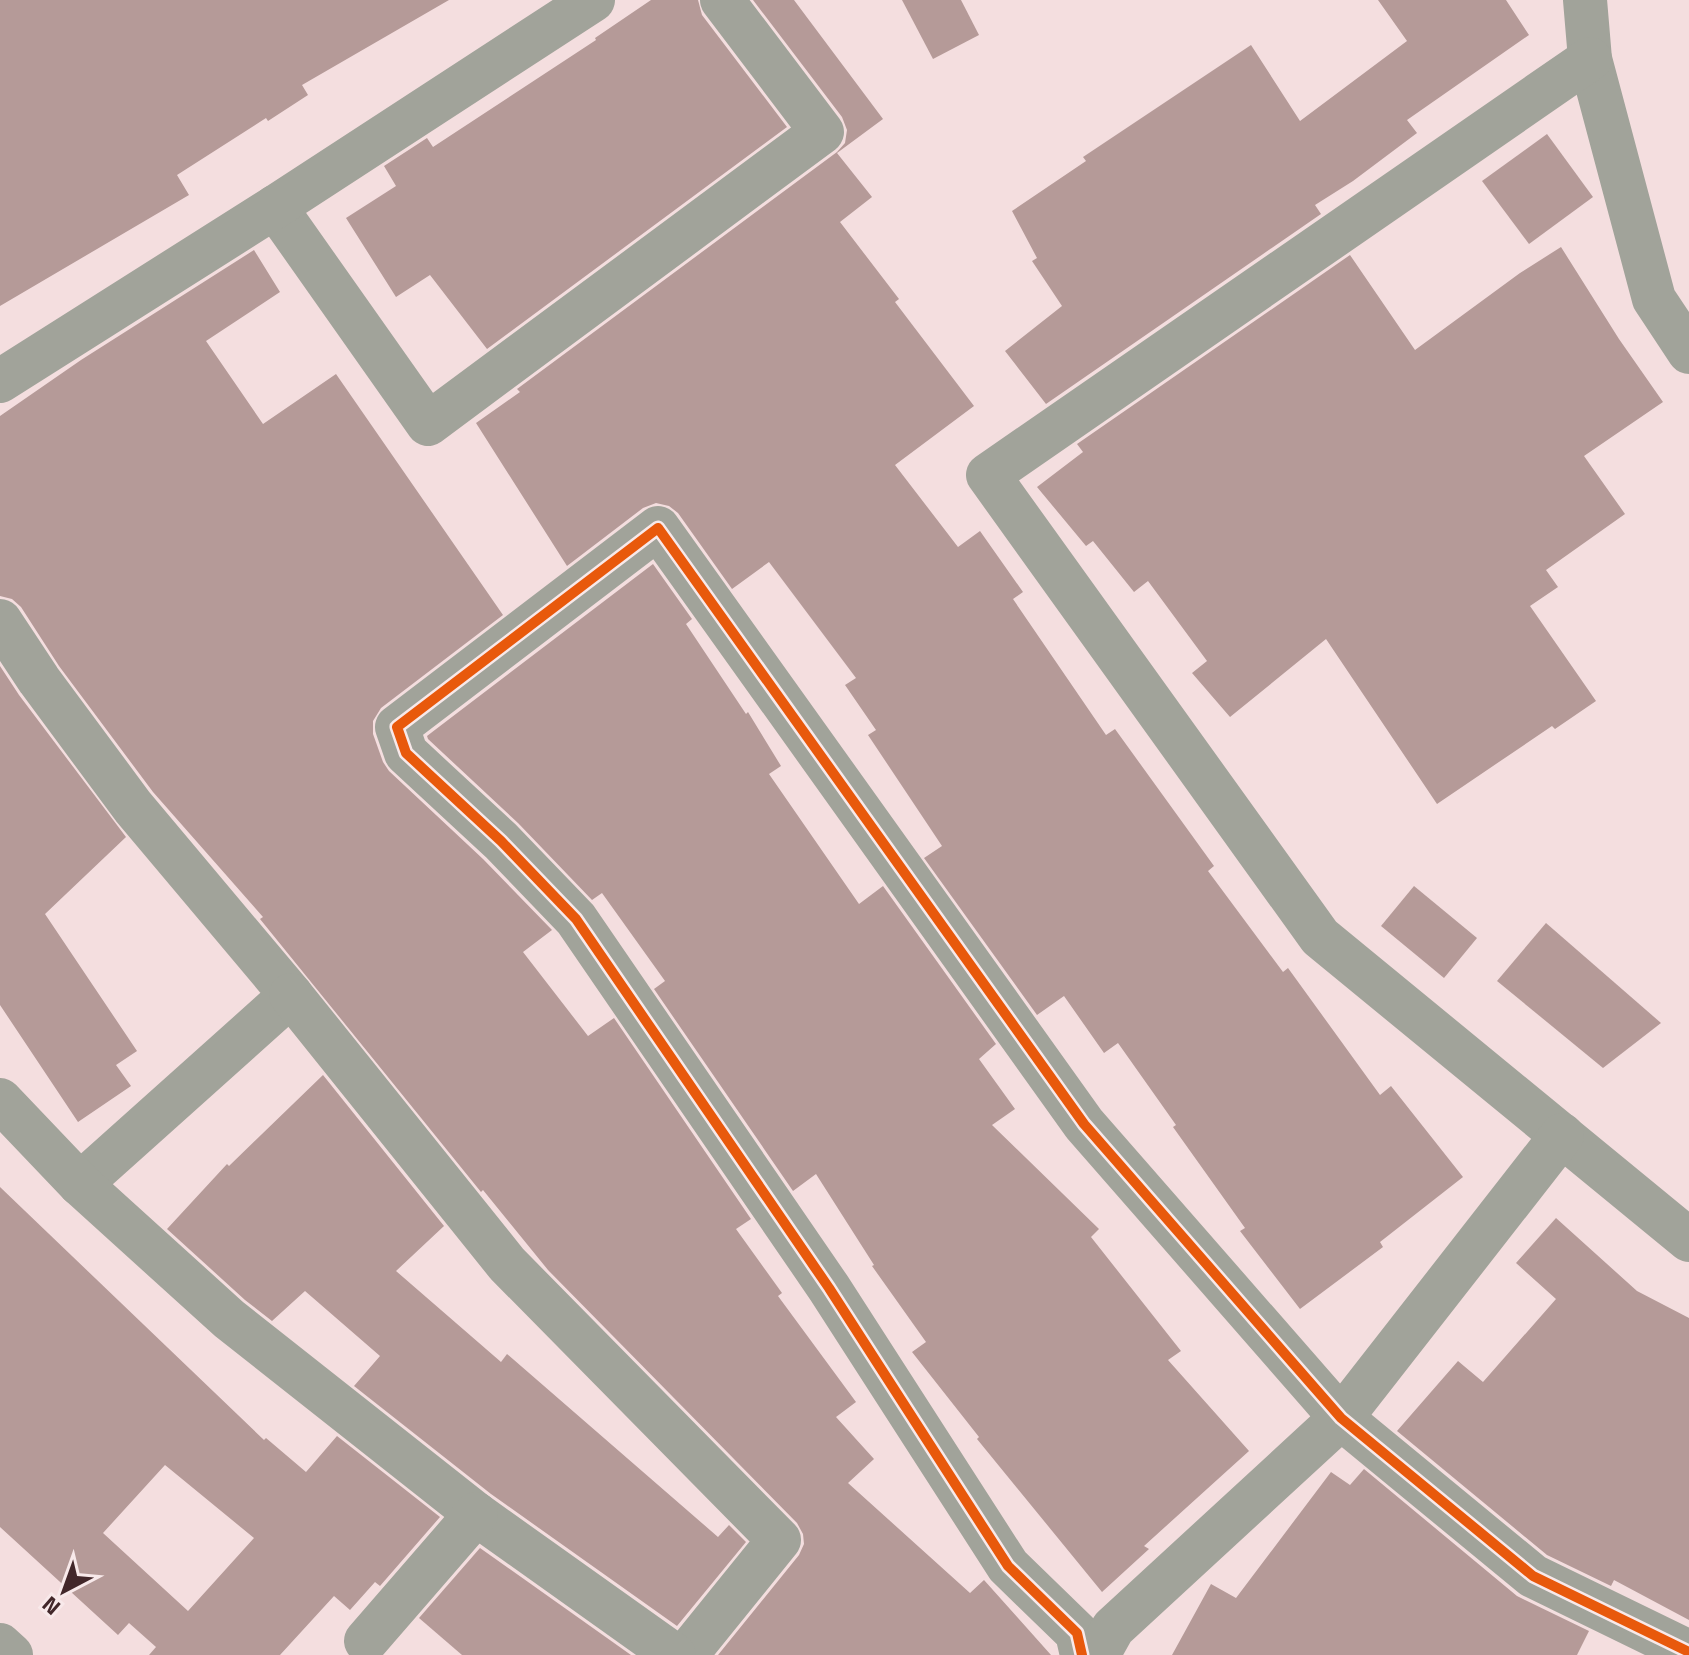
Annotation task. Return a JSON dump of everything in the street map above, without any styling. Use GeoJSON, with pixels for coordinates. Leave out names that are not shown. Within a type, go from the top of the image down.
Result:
{"type":"FeatureCollection","features":[{"type":"Feature","properties":{"kind":"street"},"geometry":{"type":"LineString","coordinates":[[0,381],[593,0]]}},
{"type":"Feature","properties":{"kind":"street"},"geometry":{"type":"LineString","coordinates":[[275,207],[428,424],[822,132],[722,0]]}},
{"type":"Feature","properties":{"kind":"street"},"geometry":{"type":"LineString","coordinates":[[1585,0],[1590,59],[1654,299],[1689,352]]}},
{"type":"Feature","properties":{"kind":"street"},"geometry":{"type":"LineString","coordinates":[[1590,59],[988,475],[1320,937],[1689,1240]]}},
{"type":"Feature","properties":{"kind":"street"},"geometry":{"type":"LineString","coordinates":[[1082,1655],[1077,1633],[1008,1566],[829,1288],[576,919],[501,841],[406,753],[397,727],[658,528],[1084,1124],[1341,1418],[1533,1576],[1689,1652]]}},
{"type":"Feature","properties":{"kind":"street"},"geometry":{"type":"LineString","coordinates":[[0,621],[39,680],[133,807],[291,995],[507,1264],[779,1540],[686,1655]]}},
{"type":"Feature","properties":{"kind":"street"},"geometry":{"type":"LineString","coordinates":[[80,1184],[291,995]]}},
{"type":"Feature","properties":{"kind":"street"},"geometry":{"type":"LineString","coordinates":[[0,1100],[80,1184],[229,1319],[476,1514],[674,1655]]}},
{"type":"Feature","properties":{"kind":"street"},"geometry":{"type":"LineString","coordinates":[[1098,1655],[1113,1628],[1341,1418],[1562,1135]]}},
{"type":"Feature","properties":{"kind":"street"},"geometry":{"type":"LineString","coordinates":[[366,1641],[476,1514]]}},
{"type":"Feature","properties":{"kind":"street"},"geometry":{"type":"LineString","coordinates":[[0,1645],[11,1655]]}},
{"type":"Feature","properties":{"kind":"building"},"geometry":{"type":"Polygon","coordinates":[[[0,0],[449,0],[302,85],[308,95],[177,175],[189,195],[0,306],[0,0]]]}},
{"type":"Feature","properties":{"kind":"building"},"geometry":{"type":"Polygon","coordinates":[[[651,0],[698,0],[702,15],[787,127],[487,349],[430,275],[396,297],[346,218],[396,186],[384,166],[427,138],[433,147],[596,40],[651,0]]]}},
{"type":"Feature","properties":{"kind":"building"},"geometry":{"type":"Polygon","coordinates":[[[753,0],[794,0],[883,119],[837,153],[872,197],[840,222],[899,299],[895,302],[974,406],[895,465],[958,547],[980,531],[1023,592],[1013,599],[1106,735],[1115,729],[1214,866],[1208,871],[1283,972],[1288,968],[1380,1095],[1391,1086],[1463,1177],[1380,1242],[1383,1247],[1300,1309],[1240,1231],[1245,1228],[1118,1043],[1104,1053],[1064,996],[1037,1015],[924,858],[942,846],[868,735],[876,730],[845,685],[856,678],[769,562],[732,589],[678,513],[669,506],[656,503],[643,508],[567,566],[476,423],[845,143],[847,130],[842,117],[753,0]]]}},
{"type":"Feature","properties":{"kind":"building"},"geometry":{"type":"Polygon","coordinates":[[[902,0],[961,0],[979,35],[933,59],[902,0]]]}},
{"type":"Feature","properties":{"kind":"building"},"geometry":{"type":"Polygon","coordinates":[[[1378,0],[1506,0],[1529,35],[1407,120],[1417,133],[1315,205],[1321,214],[1046,404],[1005,351],[1062,306],[1032,261],[1037,258],[1012,211],[1086,161],[1083,157],[1251,45],[1300,121],[1407,41],[1378,0]]]}},
{"type":"Feature","properties":{"kind":"building"},"geometry":{"type":"Polygon","coordinates":[[[1547,134],[1593,197],[1529,244],[1482,181],[1547,134]]]}},
{"type":"Feature","properties":{"kind":"building"},"geometry":{"type":"Polygon","coordinates":[[[1561,247],[1663,402],[1584,456],[1625,514],[1546,570],[1558,587],[1530,606],[1596,701],[1555,729],[1552,726],[1437,804],[1326,639],[1230,717],[1192,673],[1207,661],[1148,581],[1134,592],[1093,541],[1086,546],[1037,487],[1083,452],[1077,444],[1350,255],[1415,350],[1561,247]]]}},
{"type":"Feature","properties":{"kind":"building"},"geometry":{"type":"Polygon","coordinates":[[[254,250],[280,292],[206,341],[263,424],[336,374],[503,615],[381,708],[373,721],[373,734],[383,762],[552,930],[523,952],[588,1036],[614,1018],[751,1219],[736,1229],[782,1293],[778,1296],[856,1402],[836,1417],[874,1459],[848,1483],[970,1593],[984,1580],[1051,1655],[718,1655],[799,1555],[804,1544],[797,1523],[548,1270],[260,919],[263,917],[153,792],[59,666],[21,607],[12,599],[0,596],[0,416],[81,360],[254,250]]]}},
{"type":"Feature","properties":{"kind":"building"},"geometry":{"type":"Polygon","coordinates":[[[653,564],[692,619],[686,624],[746,714],[748,712],[781,766],[769,774],[859,904],[883,886],[996,1044],[979,1059],[1015,1109],[992,1125],[1099,1229],[1091,1237],[1181,1351],[1168,1360],[1249,1451],[1144,1546],[1149,1549],[1102,1592],[977,1439],[979,1437],[912,1352],[926,1342],[872,1266],[816,1174],[793,1191],[654,989],[665,981],[602,893],[592,900],[518,823],[428,739],[427,736],[653,564]]]}},
{"type":"Feature","properties":{"kind":"building"},"geometry":{"type":"Polygon","coordinates":[[[0,666],[126,837],[45,914],[137,1051],[116,1065],[131,1086],[78,1122],[0,1005],[0,666]]]}},
{"type":"Feature","properties":{"kind":"building"},"geometry":{"type":"Polygon","coordinates":[[[1414,886],[1477,938],[1444,978],[1381,926],[1414,886]]]}},
{"type":"Feature","properties":{"kind":"building"},"geometry":{"type":"Polygon","coordinates":[[[1546,923],[1661,1023],[1603,1068],[1497,981],[1546,923]]]}},
{"type":"Feature","properties":{"kind":"building"},"geometry":{"type":"Polygon","coordinates":[[[323,1075],[444,1226],[396,1271],[501,1362],[507,1354],[718,1537],[729,1525],[746,1542],[677,1626],[491,1494],[354,1386],[380,1356],[305,1291],[272,1321],[167,1229],[227,1164],[229,1166],[323,1075]]]}},
{"type":"Feature","properties":{"kind":"building"},"geometry":{"type":"Polygon","coordinates":[[[0,1187],[264,1440],[266,1438],[306,1472],[337,1436],[440,1517],[380,1586],[375,1582],[350,1610],[334,1596],[280,1655],[149,1655],[156,1647],[129,1623],[118,1635],[0,1527],[0,1187]],[[165,1465],[103,1533],[188,1611],[254,1538],[165,1465]]]}},
{"type":"Feature","properties":{"kind":"building"},"geometry":{"type":"Polygon","coordinates":[[[1556,1218],[1637,1291],[1689,1318],[1689,1620],[1614,1580],[1611,1586],[1547,1555],[1397,1431],[1458,1361],[1483,1382],[1556,1299],[1516,1263],[1556,1218]]]}},
{"type":"Feature","properties":{"kind":"building"},"geometry":{"type":"Polygon","coordinates":[[[1364,1469],[1517,1596],[1589,1631],[1577,1655],[1172,1655],[1211,1584],[1236,1598],[1331,1472],[1350,1485],[1364,1469]]]}},
{"type":"Feature","properties":{"kind":"building"},"geometry":{"type":"Polygon","coordinates":[[[480,1548],[631,1655],[462,1655],[419,1618],[480,1548]]]}},
{"type":"Feature","properties":{"kind":"cycle path"},"geometry":{"type":"LineString","coordinates":[[1082,1655],[1077,1633],[1008,1566],[829,1288],[576,919],[501,841],[406,753],[397,727],[658,528],[1084,1124],[1341,1418],[1533,1576],[1689,1652]]}}]}
